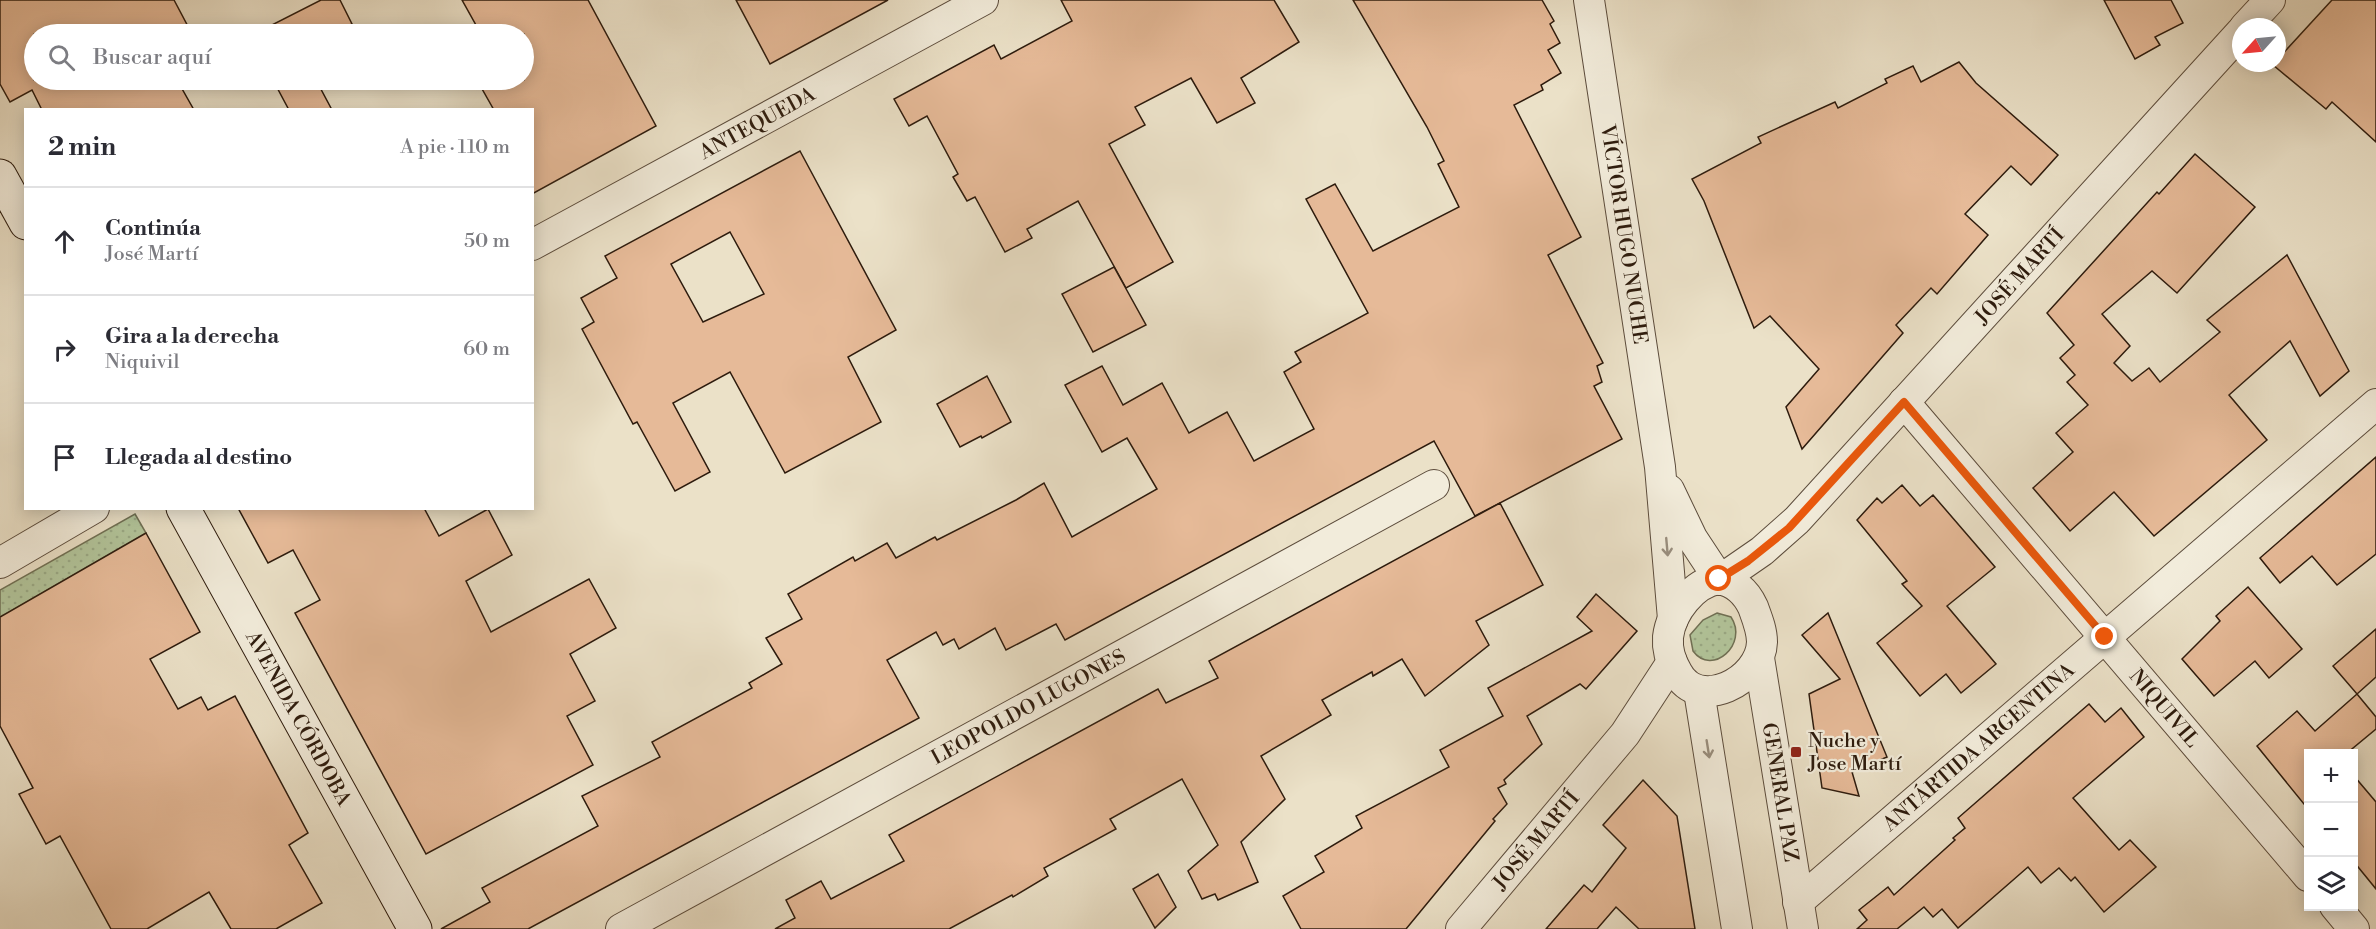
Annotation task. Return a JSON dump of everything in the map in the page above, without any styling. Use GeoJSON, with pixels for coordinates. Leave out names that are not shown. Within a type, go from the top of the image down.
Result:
{"type":"FeatureCollection","features":[{"type":"Feature","properties":{"kind":"main road"},"geometry":{"type":"LineString","coordinates":[[0,176],[24,219]]}},
{"type":"Feature","properties":{"kind":"main road","name":"AVENIDA CÓRDOBA"},"geometry":{"type":"LineString","coordinates":[[184,510],[415,929]]}},
{"type":"Feature","properties":{"kind":"street","name":"ANTEQUEDA"},"geometry":{"type":"LineString","coordinates":[[534,243],[983,0]]}},
{"type":"Feature","properties":{"kind":"street","name":"VÍCTOR HUGO NUCHE"},"geometry":{"type":"LineString","coordinates":[[1589,0],[1660,467],[1673,620]]}},
{"type":"Feature","properties":{"kind":"street"},"geometry":{"type":"LineString","coordinates":[[2254,18],[2270,0]]}},
{"type":"Feature","properties":{"kind":"street","name":"JOSÉ MARTÍ"},"geometry":{"type":"LineString","coordinates":[[1720,580],[1762,551],[1797,520],[2232,42]]}},
{"type":"Feature","properties":{"kind":"street","name":"NIQUIVIL"},"geometry":{"type":"LineString","coordinates":[[1904,402],[2304,871]]}},
{"type":"Feature","properties":{"kind":"street","name":"ANTÁRTIDA ARGENTINA"},"geometry":{"type":"LineString","coordinates":[[1801,915],[2105,637],[2376,404]]}},
{"type":"Feature","properties":{"kind":"street","name":"VÍCTOR HUGO NUCHE"},"geometry":{"type":"LineString","coordinates":[[1660,467],[1692,538],[1720,580]]}},
{"type":"Feature","properties":{"kind":"street","name":"LEOPOLDO LUGONES"},"geometry":{"type":"LineString","coordinates":[[621,929],[1434,485]]}},
{"type":"Feature","properties":{"kind":"street"},"geometry":{"type":"LineString","coordinates":[[0,563],[91,510]]}},
{"type":"Feature","properties":{"kind":"street","name":"JOSÉ MARTÍ"},"geometry":{"type":"LineString","coordinates":[[1752,605],[1776,552],[1797,520]]}},
{"type":"Feature","properties":{"kind":"street"},"geometry":{"type":"LineString","coordinates":[[1712,580],[1729,581],[1737,586],[1752,605],[1761,630],[1762,644],[1759,657],[1752,670],[1731,685],[1717,690],[1699,691],[1686,685],[1679,677],[1669,651],[1668,637],[1680,606],[1696,590],[1712,580]]}},
{"type":"Feature","properties":{"kind":"street","name":"GENERAL PAZ"},"geometry":{"type":"LineString","coordinates":[[1759,657],[1801,915]]}},
{"type":"Feature","properties":{"kind":"street","name":"JOSÉ MARTÍ"},"geometry":{"type":"LineString","coordinates":[[1461,929],[1610,754],[1640,714],[1672,662]]}},
{"type":"Feature","properties":{"kind":"street"},"geometry":{"type":"LineString","coordinates":[[1699,691],[1737,929]]}},
{"type":"Feature","properties":{"kind":"street","name":"JOSÉ MARTÍ"},"geometry":{"type":"LineString","coordinates":[[1610,754],[1654,718],[1699,691]]}},
{"type":"Feature","properties":{"kind":"street"},"geometry":{"type":"LineString","coordinates":[[2339,911],[2354,929]]}},
{"type":"Feature","properties":{"kind":"green space"},"geometry":{"type":"Polygon","coordinates":[[[135,514],[146,533],[0,617],[0,590],[135,514]]]}},
{"type":"Feature","properties":{"kind":"green space"},"geometry":{"type":"Polygon","coordinates":[[[1717,613],[1731,617],[1735,627],[1732,646],[1718,659],[1701,658],[1693,651],[1690,635],[1703,620],[1717,613]]]}},
{"type":"Feature","properties":{"kind":"building"},"geometry":{"type":"Polygon","coordinates":[[[0,0],[174,0],[187,24],[24,24],[24,90],[32,90],[10,102],[0,84],[0,0]]]}},
{"type":"Feature","properties":{"kind":"building"},"geometry":{"type":"Polygon","coordinates":[[[321,0],[340,0],[352,24],[274,24],[321,0]]]}},
{"type":"Feature","properties":{"kind":"building"},"geometry":{"type":"Polygon","coordinates":[[[462,0],[588,0],[656,126],[534,193],[534,108],[493,108],[483,90],[534,90],[534,24],[475,24],[462,0]]]}},
{"type":"Feature","properties":{"kind":"building"},"geometry":{"type":"Polygon","coordinates":[[[736,0],[888,0],[770,64],[736,0]]]}},
{"type":"Feature","properties":{"kind":"building"},"geometry":{"type":"Polygon","coordinates":[[[1061,0],[1274,0],[1299,42],[1241,78],[1255,103],[1217,123],[1191,78],[1135,107],[1145,125],[1109,144],[1173,262],[1126,288],[1078,201],[1027,229],[1032,238],[1005,252],[975,197],[967,201],[953,177],[958,174],[927,116],[909,126],[894,99],[994,45],[1001,59],[1072,21],[1061,0]]]}},
{"type":"Feature","properties":{"kind":"building"},"geometry":{"type":"Polygon","coordinates":[[[1353,0],[1542,0],[1554,21],[1550,24],[1560,43],[1548,50],[1561,73],[1541,85],[1543,90],[1514,105],[1581,237],[1548,255],[1603,363],[1597,366],[1602,382],[1594,386],[1622,439],[1475,516],[1434,441],[1065,640],[1056,624],[1006,650],[995,628],[959,649],[954,639],[943,645],[936,632],[887,660],[919,718],[528,929],[441,929],[490,902],[482,888],[598,826],[582,796],[660,757],[652,742],[752,688],[749,683],[782,664],[766,638],[802,619],[788,594],[853,557],[855,561],[887,543],[896,558],[935,537],[937,540],[1016,500],[1044,483],[1072,537],[1157,489],[1127,438],[1102,452],[1065,385],[1102,366],[1123,405],[1162,383],[1189,433],[1227,412],[1254,461],[1314,429],[1284,372],[1301,362],[1295,352],[1368,313],[1306,199],[1335,184],[1373,251],[1459,207],[1438,164],[1444,161],[1427,127],[1353,0]]]}},
{"type":"Feature","properties":{"kind":"building"},"geometry":{"type":"Polygon","coordinates":[[[2104,0],[2171,0],[2183,23],[2155,37],[2160,45],[2135,59],[2104,0]]]}},
{"type":"Feature","properties":{"kind":"building"},"geometry":{"type":"Polygon","coordinates":[[[2332,0],[2376,0],[2376,142],[2332,102],[2326,109],[2281,72],[2286,72],[2286,50],[2332,0]]]}},
{"type":"Feature","properties":{"kind":"building"},"geometry":{"type":"Polygon","coordinates":[[[1959,62],[1976,83],[2058,155],[2031,185],[2011,166],[1965,214],[1988,235],[1937,294],[1931,288],[1896,325],[1903,333],[1802,449],[1786,407],[1819,369],[1770,316],[1754,328],[1704,201],[1692,179],[1761,143],[1758,137],[1835,102],[1838,108],[1887,83],[1885,79],[1913,66],[1921,82],[1959,62]]]}},
{"type":"Feature","properties":{"kind":"building"},"geometry":{"type":"Polygon","coordinates":[[[32,90],[183,90],[193,108],[41,108],[32,90]]]}},
{"type":"Feature","properties":{"kind":"building"},"geometry":{"type":"Polygon","coordinates":[[[278,90],[321,90],[331,108],[288,108],[278,90]]]}},
{"type":"Feature","properties":{"kind":"building"},"geometry":{"type":"Polygon","coordinates":[[[800,151],[896,330],[848,357],[881,422],[785,473],[730,372],[673,403],[710,472],[675,491],[637,422],[633,424],[582,329],[594,322],[581,298],[617,278],[605,256],[800,151]],[[730,232],[671,264],[703,322],[764,294],[730,232]]]}},
{"type":"Feature","properties":{"kind":"building"},"geometry":{"type":"Polygon","coordinates":[[[2195,154],[2255,207],[2177,293],[2152,271],[2102,314],[2130,346],[2114,363],[2132,381],[2149,368],[2160,382],[2220,332],[2207,320],[2287,255],[2349,371],[2320,396],[2290,341],[2229,395],[2267,440],[2154,536],[2114,492],[2070,531],[2033,488],[2073,452],[2056,433],[2088,405],[2067,382],[2075,375],[2060,358],[2074,345],[2047,313],[2157,192],[2159,194],[2195,154]]]}},
{"type":"Feature","properties":{"kind":"building"},"geometry":{"type":"Polygon","coordinates":[[[1114,267],[1146,325],[1093,352],[1062,294],[1114,267]]]}},
{"type":"Feature","properties":{"kind":"building"},"geometry":{"type":"Polygon","coordinates":[[[987,376],[1011,422],[960,447],[937,404],[987,376]]]}},
{"type":"Feature","properties":{"kind":"building"},"geometry":{"type":"Polygon","coordinates":[[[2376,457],[2376,554],[2337,585],[2312,556],[2280,583],[2260,558],[2376,457]]]}},
{"type":"Feature","properties":{"kind":"building"},"geometry":{"type":"Polygon","coordinates":[[[1902,485],[1920,506],[1933,495],[1995,567],[1947,606],[1996,664],[1961,693],[1946,674],[1920,696],[1877,643],[1922,606],[1902,584],[1907,581],[1857,520],[1877,498],[1882,503],[1902,485]]]}},
{"type":"Feature","properties":{"kind":"building"},"geometry":{"type":"Polygon","coordinates":[[[1500,503],[1543,585],[1476,621],[1489,645],[1425,696],[1402,659],[1373,676],[1372,672],[1322,700],[1331,715],[1261,756],[1285,799],[1241,842],[1258,882],[1218,900],[1215,894],[1202,899],[1188,871],[1218,845],[1182,779],[1110,819],[1116,829],[1044,868],[1048,876],[1013,897],[1012,895],[949,929],[775,929],[795,918],[786,900],[821,881],[831,899],[904,861],[889,835],[1158,689],[1166,703],[1218,678],[1209,661],[1500,503]]]}},
{"type":"Feature","properties":{"kind":"building"},"geometry":{"type":"Polygon","coordinates":[[[239,510],[425,510],[439,536],[489,510],[512,555],[466,581],[491,632],[589,579],[616,628],[570,654],[595,701],[567,716],[593,765],[426,854],[295,613],[320,600],[293,550],[268,563],[239,510]]]}},
{"type":"Feature","properties":{"kind":"building"},"geometry":{"type":"Polygon","coordinates":[[[146,533],[200,632],[150,659],[178,709],[201,697],[208,710],[235,696],[308,833],[289,845],[322,903],[276,929],[231,929],[209,892],[147,929],[111,929],[60,836],[46,844],[19,794],[33,788],[0,726],[0,617],[146,533]]]}},
{"type":"Feature","properties":{"kind":"building"},"geometry":{"type":"Polygon","coordinates":[[[2248,587],[2302,649],[2269,678],[2255,661],[2214,696],[2182,659],[2220,621],[2216,616],[2248,587]]]}},
{"type":"Feature","properties":{"kind":"building"},"geometry":{"type":"Polygon","coordinates":[[[1596,594],[1637,631],[1586,689],[1580,684],[1527,716],[1542,744],[1504,780],[1506,784],[1498,788],[1507,804],[1406,929],[1301,929],[1283,896],[1324,872],[1315,856],[1362,828],[1356,816],[1449,767],[1440,750],[1503,716],[1488,688],[1592,631],[1577,617],[1596,594]]]}},
{"type":"Feature","properties":{"kind":"building"},"geometry":{"type":"Polygon","coordinates":[[[1828,613],[1887,757],[1852,772],[1859,796],[1822,788],[1809,694],[1840,679],[1802,635],[1828,613]]]}},
{"type":"Feature","properties":{"kind":"building"},"geometry":{"type":"Polygon","coordinates":[[[2376,629],[2376,677],[2357,694],[2333,666],[2376,629]]]}},
{"type":"Feature","properties":{"kind":"building"},"geometry":{"type":"Polygon","coordinates":[[[2357,694],[2376,717],[2376,729],[2352,749],[2304,749],[2304,804],[2257,746],[2297,711],[2315,731],[2357,694]]]}},
{"type":"Feature","properties":{"kind":"building"},"geometry":{"type":"Polygon","coordinates":[[[2089,704],[2105,722],[2121,708],[2144,737],[2073,798],[2119,850],[2130,840],[2156,867],[2104,912],[2075,877],[2071,881],[2059,868],[2041,883],[2028,867],[1958,928],[1942,909],[1933,917],[1924,907],[1897,929],[1857,929],[1867,920],[1859,910],[1888,887],[1894,895],[1955,840],[1953,838],[1965,828],[1958,818],[2089,704]]]}},
{"type":"Feature","properties":{"kind":"building"},"geometry":{"type":"Polygon","coordinates":[[[1643,780],[1677,816],[1695,929],[1639,929],[1616,907],[1597,929],[1546,929],[1584,885],[1592,892],[1626,848],[1603,825],[1643,780]]]}},
{"type":"Feature","properties":{"kind":"building"},"geometry":{"type":"Polygon","coordinates":[[[2358,781],[2376,802],[2376,889],[2358,867],[2358,781]]]}},
{"type":"Feature","properties":{"kind":"building"},"geometry":{"type":"Polygon","coordinates":[[[1158,874],[1176,907],[1155,928],[1133,889],[1158,874]]]}},
{"type":"Feature","properties":{"kind":"place","name":"Nuche y Jose Martí"},"geometry":{"type":"Point","coordinates":[1796,752]}},
{"type":"Feature","properties":{"kind":"route"},"geometry":{"type":"LineString","coordinates":[[1719,579],[1762,551],[1789,528],[1904,402],[2105,637]]}}]}
